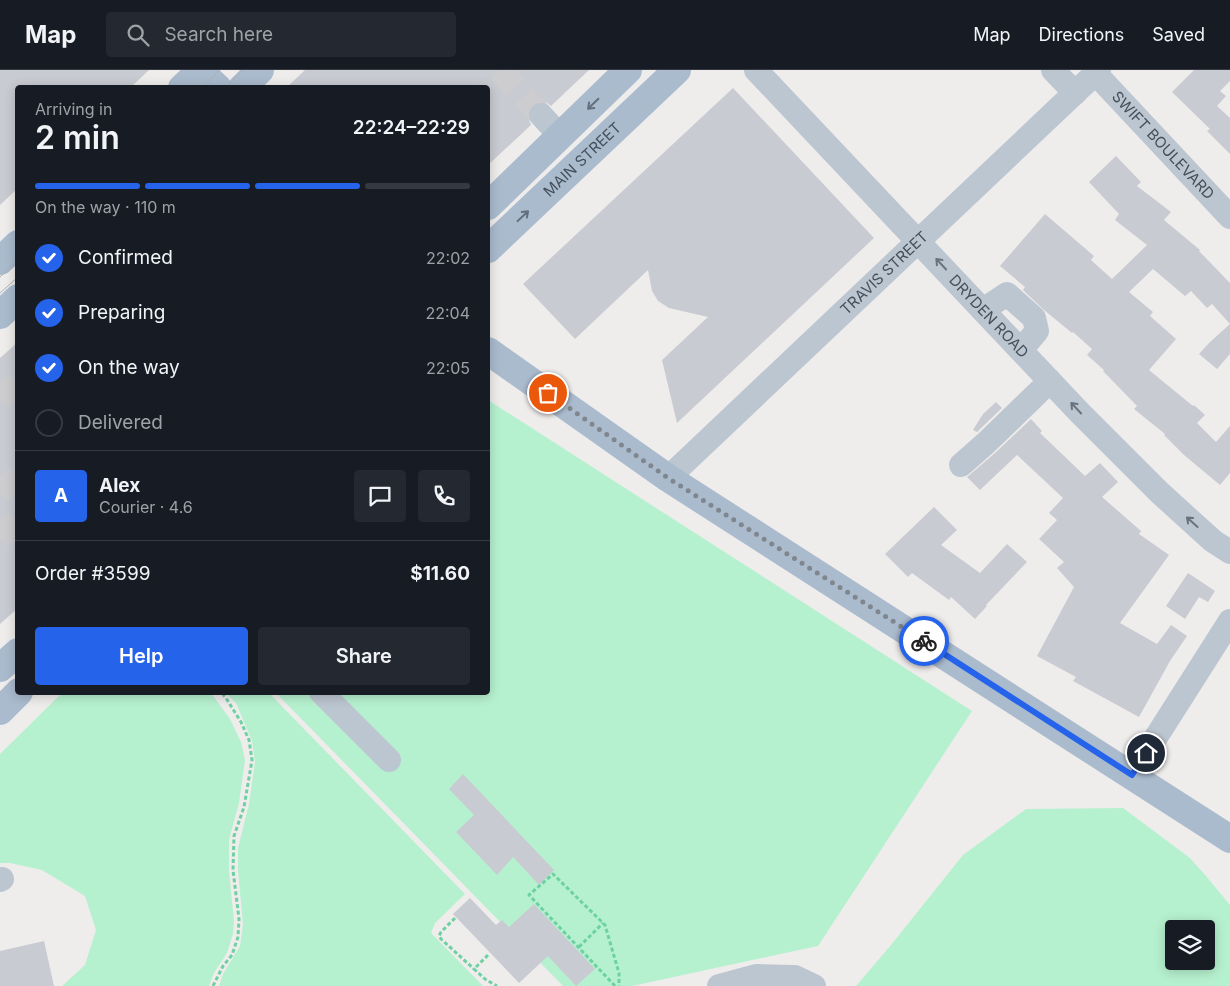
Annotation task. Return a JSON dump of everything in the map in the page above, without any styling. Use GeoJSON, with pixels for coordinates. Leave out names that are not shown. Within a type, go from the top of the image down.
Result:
{"type":"FeatureCollection","features":[{"type":"Feature","properties":{"kind":"main road"},"geometry":{"type":"LineString","coordinates":[[245,85],[260,70]]}},
{"type":"Feature","properties":{"kind":"main road"},"geometry":{"type":"LineString","coordinates":[[490,204],[628,70]]}},
{"type":"Feature","properties":{"kind":"main road","name":"MAIN STREET"},"geometry":{"type":"LineString","coordinates":[[490,247],[677,70]]}},
{"type":"Feature","properties":{"kind":"main road"},"geometry":{"type":"LineString","coordinates":[[0,261],[15,247]]}},
{"type":"Feature","properties":{"kind":"main road"},"geometry":{"type":"LineString","coordinates":[[0,315],[15,301]]}},
{"type":"Feature","properties":{"kind":"main road"},"geometry":{"type":"LineString","coordinates":[[490,352],[668,478],[1230,838]]}},
{"type":"Feature","properties":{"kind":"main road"},"geometry":{"type":"LineString","coordinates":[[0,710],[16,695]]}},
{"type":"Feature","properties":{"kind":"street","name":"DRYDEN ROAD"},"geometry":{"type":"LineString","coordinates":[[756,70],[1079,412],[1160,493],[1213,541],[1230,552]]}},
{"type":"Feature","properties":{"kind":"street"},"geometry":{"type":"LineString","coordinates":[[1053,70],[1075,93]]}},
{"type":"Feature","properties":{"kind":"street","name":"TRAVIS STREET"},"geometry":{"type":"LineString","coordinates":[[668,478],[1097,72]]}},
{"type":"Feature","properties":{"kind":"street","name":"SWIFT BOULEVARD"},"geometry":{"type":"LineString","coordinates":[[1097,72],[1129,109],[1230,216]]}},
{"type":"Feature","properties":{"kind":"street"},"geometry":{"type":"LineString","coordinates":[[541,115],[560,136]]}},
{"type":"Feature","properties":{"kind":"street"},"geometry":{"type":"LineString","coordinates":[[984,310],[1007,294],[1034,318],[1037,331],[1021,350]]}},
{"type":"Feature","properties":{"kind":"street"},"geometry":{"type":"LineString","coordinates":[[961,465],[1050,381]]}},
{"type":"Feature","properties":{"kind":"street"},"geometry":{"type":"LineString","coordinates":[[1132,775],[1230,621]]}},
{"type":"Feature","properties":{"kind":"street"},"geometry":{"type":"LineString","coordinates":[[325,695],[389,760]]}},
{"type":"Feature","properties":{"kind":"street"},"geometry":{"type":"LineString","coordinates":[[719,986],[756,976],[795,977],[814,986]]}},
{"type":"Feature","properties":{"kind":"path"},"geometry":{"type":"LineString","coordinates":[[213,986],[223,966],[232,954],[238,937],[239,919],[233,870],[234,836],[244,807],[252,760],[249,740],[224,695]]}},
{"type":"Feature","properties":{"kind":"path"},"geometry":{"type":"LineString","coordinates":[[615,986],[530,895],[553,874],[603,923],[609,936],[618,973],[619,986]]}},
{"type":"Feature","properties":{"kind":"path"},"geometry":{"type":"LineString","coordinates":[[454,918],[439,936],[484,979],[497,986]]}},
{"type":"Feature","properties":{"kind":"path"},"geometry":{"type":"LineString","coordinates":[[579,948],[603,923]]}},
{"type":"Feature","properties":{"kind":"path"},"geometry":{"type":"LineString","coordinates":[[474,969],[488,956]]}},
{"type":"Feature","properties":{"kind":"green space"},"geometry":{"type":"Polygon","coordinates":[[[490,401],[972,711],[818,946],[632,986],[563,986],[278,695],[490,695],[490,401]]]}},
{"type":"Feature","properties":{"kind":"green space"},"geometry":{"type":"Polygon","coordinates":[[[60,695],[212,695],[230,719],[241,742],[245,760],[239,803],[229,840],[229,871],[234,921],[233,934],[227,953],[214,973],[209,986],[62,986],[85,965],[96,930],[85,896],[42,870],[10,863],[0,863],[0,754],[60,695]]]}},
{"type":"Feature","properties":{"kind":"green space"},"geometry":{"type":"Polygon","coordinates":[[[228,695],[271,695],[465,894],[435,923],[431,933],[483,986],[219,986],[223,974],[240,946],[243,924],[238,871],[238,848],[249,804],[255,762],[252,741],[236,703],[228,695]]]}},
{"type":"Feature","properties":{"kind":"green space"},"geometry":{"type":"Polygon","coordinates":[[[1123,808],[1190,858],[1230,905],[1230,986],[856,986],[963,855],[1026,809],[1123,808]]]}},
{"type":"Feature","properties":{"kind":"building"},"geometry":{"type":"Polygon","coordinates":[[[0,70],[149,70],[133,85],[15,85],[15,191],[0,205],[0,70]]]}},
{"type":"Feature","properties":{"kind":"building"},"geometry":{"type":"Polygon","coordinates":[[[305,70],[589,70],[551,106],[546,102],[531,105],[528,117],[531,125],[490,163],[490,85],[289,85],[305,70]]]}},
{"type":"Feature","properties":{"kind":"building"},"geometry":{"type":"Polygon","coordinates":[[[1194,70],[1230,70],[1230,81],[1220,91],[1226,96],[1217,106],[1230,118],[1230,154],[1207,131],[1210,129],[1172,92],[1194,70]]]}},
{"type":"Feature","properties":{"kind":"building"},"geometry":{"type":"Polygon","coordinates":[[[733,88],[874,238],[677,423],[662,360],[708,317],[669,308],[658,301],[652,291],[648,270],[575,339],[523,284],[733,88]]]}},
{"type":"Feature","properties":{"kind":"building"},"geometry":{"type":"Polygon","coordinates":[[[1116,156],[1141,182],[1137,186],[1171,212],[1164,220],[1200,250],[1230,283],[1230,324],[1212,304],[1207,308],[1191,291],[1185,296],[1153,269],[1129,292],[1153,312],[1150,316],[1176,339],[1149,370],[1205,415],[1197,423],[1216,442],[1230,426],[1230,473],[1220,485],[1184,455],[1165,434],[1134,409],[1137,406],[1104,370],[1087,355],[1092,349],[1044,310],[1023,290],[1025,287],[1000,266],[1045,214],[1094,256],[1091,260],[1112,279],[1147,245],[1115,220],[1119,214],[1089,182],[1116,156]]]}},
{"type":"Feature","properties":{"kind":"building"},"geometry":{"type":"Polygon","coordinates":[[[1230,324],[1230,354],[1217,369],[1199,354],[1230,324]]]}},
{"type":"Feature","properties":{"kind":"building"},"geometry":{"type":"Polygon","coordinates":[[[15,345],[15,611],[0,624],[0,358],[15,345]]]}},
{"type":"Feature","properties":{"kind":"building"},"geometry":{"type":"Polygon","coordinates":[[[996,402],[1002,408],[977,432],[973,430],[983,414],[996,402]]]}},
{"type":"Feature","properties":{"kind":"building"},"geometry":{"type":"Polygon","coordinates":[[[1031,419],[1042,431],[1040,433],[1085,476],[1100,463],[1118,482],[1102,497],[1141,531],[1139,534],[1169,555],[1120,623],[1157,644],[1171,625],[1187,636],[1170,661],[1139,717],[1073,681],[1076,677],[1037,656],[1074,587],[1057,568],[1064,562],[1039,539],[1057,520],[1049,513],[1063,498],[1017,455],[980,490],[967,477],[1031,419]]]}},
{"type":"Feature","properties":{"kind":"building"},"geometry":{"type":"Polygon","coordinates":[[[934,507],[957,530],[941,545],[980,573],[1007,544],[1027,562],[975,619],[951,597],[949,600],[912,573],[908,577],[885,554],[934,507]]]}},
{"type":"Feature","properties":{"kind":"building"},"geometry":{"type":"Polygon","coordinates":[[[1188,573],[1215,591],[1208,602],[1199,597],[1185,619],[1166,606],[1188,573]]]}},
{"type":"Feature","properties":{"kind":"building"},"geometry":{"type":"Polygon","coordinates":[[[463,774],[554,870],[539,885],[513,857],[497,875],[456,832],[474,815],[449,789],[463,774]]]}},
{"type":"Feature","properties":{"kind":"building"},"geometry":{"type":"Polygon","coordinates":[[[470,898],[496,925],[502,920],[509,927],[534,904],[595,969],[576,986],[548,956],[519,983],[453,914],[470,898]]]}},
{"type":"Feature","properties":{"kind":"building"},"geometry":{"type":"Polygon","coordinates":[[[44,941],[54,986],[0,986],[0,951],[44,941]]]}},
{"type":"Feature","properties":{"kind":"tunnel"},"geometry":{"type":"LineString","coordinates":[[499,70],[541,115]]}},
{"type":"Feature","properties":{"kind":"tunnel"},"geometry":{"type":"LineString","coordinates":[[0,399],[15,385]]}},
{"type":"Feature","properties":{"kind":"tunnel"},"geometry":{"type":"LineString","coordinates":[[0,476],[15,492]]}},
{"type":"Feature","properties":{"kind":"tunnel"},"geometry":{"type":"LineString","coordinates":[[0,521],[15,537]]}},
{"type":"Feature","properties":{"kind":"tram line"},"geometry":{"type":"LineString","coordinates":[[204,85],[220,70]]}},
{"type":"Feature","properties":{"kind":"tram line"},"geometry":{"type":"LineString","coordinates":[[228,85],[243,70]]}},
{"type":"Feature","properties":{"kind":"tram line"},"geometry":{"type":"LineString","coordinates":[[0,277],[15,263]]}},
{"type":"Feature","properties":{"kind":"tram line"},"geometry":{"type":"LineString","coordinates":[[0,293],[15,280]]}},
{"type":"Feature","properties":{"kind":"way so far"},"geometry":{"type":"LineString","coordinates":[[548,393],[668,478],[924,641]]}},
{"type":"Feature","properties":{"kind":"route"},"geometry":{"type":"LineString","coordinates":[[924,641],[1132,775],[1146,753]]}}]}
